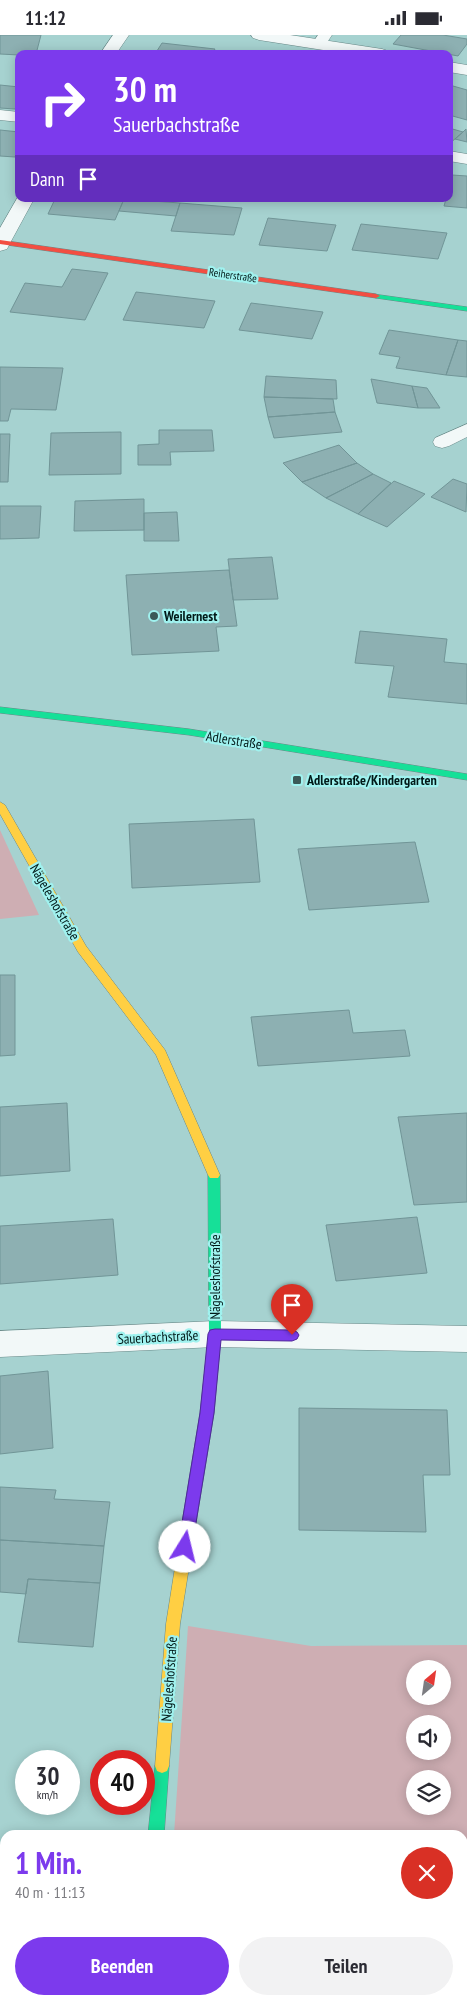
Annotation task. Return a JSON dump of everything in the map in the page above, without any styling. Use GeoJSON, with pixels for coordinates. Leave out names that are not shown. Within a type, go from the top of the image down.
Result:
{"type":"FeatureCollection","features":[{"type":"Feature","properties":{"kind":"street"},"geometry":{"type":"LineString","coordinates":[[111,50],[121,35]]}},
{"type":"Feature","properties":{"kind":"street"},"geometry":{"type":"LineString","coordinates":[[259,35],[322,40],[365,50]]}},
{"type":"Feature","properties":{"kind":"street"},"geometry":{"type":"LineString","coordinates":[[453,68],[467,70]]}},
{"type":"Feature","properties":{"kind":"street"},"geometry":{"type":"LineString","coordinates":[[1,243],[23,202]]}},
{"type":"Feature","properties":{"kind":"street","name":"Reiherstraße"},"geometry":{"type":"LineString","coordinates":[[1,243],[467,309]]}},
{"type":"Feature","properties":{"kind":"street","name":"Adlerstraße"},"geometry":{"type":"LineString","coordinates":[[0,710],[189,733],[467,777]]}},
{"type":"Feature","properties":{"kind":"street","name":"Nägeleshofstraße"},"geometry":{"type":"LineString","coordinates":[[0,805],[82,949],[161,1053],[215,1177],[215,1334],[207,1413],[173,1624],[156,1830]]}},
{"type":"Feature","properties":{"kind":"street","name":"Sauerbachstraße"},"geometry":{"type":"LineString","coordinates":[[0,1344],[215,1334],[467,1339]]}},
{"type":"Feature","properties":{"kind":"lane"},"geometry":{"type":"LineString","coordinates":[[0,115],[15,117]]}},
{"type":"Feature","properties":{"kind":"lane"},"geometry":{"type":"LineString","coordinates":[[453,157],[467,159]]}},
{"type":"Feature","properties":{"kind":"lane"},"geometry":{"type":"LineString","coordinates":[[442,442],[467,430]]}},
{"type":"Feature","properties":{"kind":"shaded area"},"geometry":{"type":"Polygon","coordinates":[[[0,830],[39,915],[0,919],[0,830]]]}},
{"type":"Feature","properties":{"kind":"shaded area"},"geometry":{"type":"Polygon","coordinates":[[[188,1626],[311,1646],[467,1645],[467,1830],[174,1830],[188,1626]]]}},
{"type":"Feature","properties":{"kind":"building"},"geometry":{"type":"Polygon","coordinates":[[[0,35],[41,35],[37,50],[15,50],[15,55],[0,54],[0,35]]]}},
{"type":"Feature","properties":{"kind":"building"},"geometry":{"type":"Polygon","coordinates":[[[401,35],[443,35],[467,39],[467,44],[458,56],[453,55],[453,50],[426,50],[393,44],[401,35]]]}},
{"type":"Feature","properties":{"kind":"building"},"geometry":{"type":"Polygon","coordinates":[[[162,43],[215,49],[214,50],[158,50],[162,43]]]}},
{"type":"Feature","properties":{"kind":"building"},"geometry":{"type":"Polygon","coordinates":[[[0,85],[15,87],[15,109],[0,108],[0,85]]]}},
{"type":"Feature","properties":{"kind":"building"},"geometry":{"type":"Polygon","coordinates":[[[453,86],[467,90],[467,120],[453,116],[453,86]]]}},
{"type":"Feature","properties":{"kind":"building"},"geometry":{"type":"Polygon","coordinates":[[[453,129],[463,132],[453,141],[453,129]]]}},
{"type":"Feature","properties":{"kind":"building"},"geometry":{"type":"Polygon","coordinates":[[[466,129],[467,142],[455,139],[463,132],[466,129]]]}},
{"type":"Feature","properties":{"kind":"building"},"geometry":{"type":"Polygon","coordinates":[[[0,130],[15,132],[15,157],[0,156],[0,130]]]}},
{"type":"Feature","properties":{"kind":"building"},"geometry":{"type":"Polygon","coordinates":[[[453,175],[467,176],[467,208],[444,206],[445,202],[453,202],[453,175]]]}},
{"type":"Feature","properties":{"kind":"building"},"geometry":{"type":"Polygon","coordinates":[[[54,202],[123,202],[115,220],[48,214],[54,202]]]}},
{"type":"Feature","properties":{"kind":"building"},"geometry":{"type":"Polygon","coordinates":[[[123,202],[180,203],[176,216],[119,211],[123,202]]]}},
{"type":"Feature","properties":{"kind":"building"},"geometry":{"type":"Polygon","coordinates":[[[180,203],[242,208],[234,235],[171,231],[180,203]]]}},
{"type":"Feature","properties":{"kind":"building"},"geometry":{"type":"Polygon","coordinates":[[[268,218],[336,225],[327,251],[259,245],[268,218]]]}},
{"type":"Feature","properties":{"kind":"building"},"geometry":{"type":"Polygon","coordinates":[[[361,224],[447,233],[438,259],[352,250],[361,224]]]}},
{"type":"Feature","properties":{"kind":"building"},"geometry":{"type":"Polygon","coordinates":[[[72,269],[108,273],[85,320],[10,312],[25,283],[62,287],[72,269]]]}},
{"type":"Feature","properties":{"kind":"building"},"geometry":{"type":"Polygon","coordinates":[[[136,292],[215,301],[204,328],[123,320],[136,292]]]}},
{"type":"Feature","properties":{"kind":"building"},"geometry":{"type":"Polygon","coordinates":[[[251,303],[323,312],[312,339],[239,330],[251,303]]]}},
{"type":"Feature","properties":{"kind":"building"},"geometry":{"type":"Polygon","coordinates":[[[389,330],[458,340],[446,375],[396,368],[400,357],[379,354],[389,330]]]}},
{"type":"Feature","properties":{"kind":"building"},"geometry":{"type":"Polygon","coordinates":[[[458,340],[467,341],[467,377],[446,375],[458,340]]]}},
{"type":"Feature","properties":{"kind":"building"},"geometry":{"type":"Polygon","coordinates":[[[0,367],[63,368],[56,410],[11,409],[8,421],[0,421],[0,367]]]}},
{"type":"Feature","properties":{"kind":"building"},"geometry":{"type":"Polygon","coordinates":[[[266,376],[336,380],[337,399],[264,397],[266,376]]]}},
{"type":"Feature","properties":{"kind":"building"},"geometry":{"type":"Polygon","coordinates":[[[371,379],[412,386],[418,408],[377,403],[371,379]]]}},
{"type":"Feature","properties":{"kind":"building"},"geometry":{"type":"Polygon","coordinates":[[[412,386],[427,388],[440,408],[418,408],[412,386]]]}},
{"type":"Feature","properties":{"kind":"building"},"geometry":{"type":"Polygon","coordinates":[[[264,397],[333,399],[335,412],[268,417],[264,397]]]}},
{"type":"Feature","properties":{"kind":"building"},"geometry":{"type":"Polygon","coordinates":[[[335,412],[342,432],[274,438],[268,417],[335,412]]]}},
{"type":"Feature","properties":{"kind":"building"},"geometry":{"type":"Polygon","coordinates":[[[159,430],[212,430],[214,451],[170,452],[171,465],[138,465],[138,445],[159,444],[159,430]]]}},
{"type":"Feature","properties":{"kind":"building"},"geometry":{"type":"Polygon","coordinates":[[[121,432],[121,474],[49,475],[51,433],[121,432]]]}},
{"type":"Feature","properties":{"kind":"building"},"geometry":{"type":"Polygon","coordinates":[[[0,434],[10,434],[8,482],[0,482],[0,434]]]}},
{"type":"Feature","properties":{"kind":"building"},"geometry":{"type":"Polygon","coordinates":[[[339,445],[357,463],[302,482],[283,463],[339,445]]]}},
{"type":"Feature","properties":{"kind":"building"},"geometry":{"type":"Polygon","coordinates":[[[357,463],[373,474],[326,498],[302,482],[357,463]]]}},
{"type":"Feature","properties":{"kind":"building"},"geometry":{"type":"Polygon","coordinates":[[[373,474],[391,483],[358,514],[326,498],[373,474]]]}},
{"type":"Feature","properties":{"kind":"building"},"geometry":{"type":"Polygon","coordinates":[[[453,479],[467,484],[466,512],[431,497],[453,479]]]}},
{"type":"Feature","properties":{"kind":"building"},"geometry":{"type":"Polygon","coordinates":[[[394,481],[425,494],[387,527],[358,514],[394,481]]]}},
{"type":"Feature","properties":{"kind":"building"},"geometry":{"type":"Polygon","coordinates":[[[144,499],[144,530],[74,531],[75,501],[144,499]]]}},
{"type":"Feature","properties":{"kind":"building"},"geometry":{"type":"Polygon","coordinates":[[[0,506],[41,506],[39,538],[0,539],[0,506]]]}},
{"type":"Feature","properties":{"kind":"building"},"geometry":{"type":"Polygon","coordinates":[[[177,512],[179,541],[144,541],[144,513],[177,512]]]}},
{"type":"Feature","properties":{"kind":"building"},"geometry":{"type":"Polygon","coordinates":[[[272,557],[278,599],[233,600],[228,559],[272,557]]]}},
{"type":"Feature","properties":{"kind":"building"},"geometry":{"type":"Polygon","coordinates":[[[229,570],[237,626],[216,627],[219,651],[132,655],[126,575],[229,570]]]}},
{"type":"Feature","properties":{"kind":"building"},"geometry":{"type":"Polygon","coordinates":[[[360,631],[447,639],[444,662],[467,664],[467,704],[388,697],[394,666],[355,663],[360,631]]]}},
{"type":"Feature","properties":{"kind":"building"},"geometry":{"type":"Polygon","coordinates":[[[254,819],[260,882],[132,888],[129,824],[254,819]]]}},
{"type":"Feature","properties":{"kind":"building"},"geometry":{"type":"Polygon","coordinates":[[[415,842],[429,902],[309,910],[298,849],[415,842]]]}},
{"type":"Feature","properties":{"kind":"building"},"geometry":{"type":"Polygon","coordinates":[[[0,975],[15,975],[15,1055],[0,1056],[0,975]]]}},
{"type":"Feature","properties":{"kind":"building"},"geometry":{"type":"Polygon","coordinates":[[[349,1010],[353,1033],[405,1030],[410,1056],[258,1066],[251,1017],[349,1010]]]}},
{"type":"Feature","properties":{"kind":"building"},"geometry":{"type":"Polygon","coordinates":[[[67,1103],[70,1171],[0,1176],[0,1107],[67,1103]]]}},
{"type":"Feature","properties":{"kind":"building"},"geometry":{"type":"Polygon","coordinates":[[[467,1113],[467,1202],[414,1205],[398,1117],[467,1113]]]}},
{"type":"Feature","properties":{"kind":"building"},"geometry":{"type":"Polygon","coordinates":[[[417,1217],[427,1273],[336,1281],[326,1225],[417,1217]]]}},
{"type":"Feature","properties":{"kind":"building"},"geometry":{"type":"Polygon","coordinates":[[[113,1219],[118,1275],[0,1284],[0,1226],[113,1219]]]}},
{"type":"Feature","properties":{"kind":"building"},"geometry":{"type":"Polygon","coordinates":[[[48,1371],[53,1448],[0,1454],[0,1376],[48,1371]]]}},
{"type":"Feature","properties":{"kind":"building"},"geometry":{"type":"Polygon","coordinates":[[[299,1408],[447,1410],[450,1475],[423,1475],[426,1532],[299,1530],[299,1408]]]}},
{"type":"Feature","properties":{"kind":"building"},"geometry":{"type":"Polygon","coordinates":[[[0,1487],[56,1490],[54,1499],[110,1502],[104,1546],[0,1540],[0,1487]]]}},
{"type":"Feature","properties":{"kind":"building"},"geometry":{"type":"Polygon","coordinates":[[[0,1540],[104,1546],[100,1583],[28,1579],[26,1594],[0,1592],[0,1540]]]}},
{"type":"Feature","properties":{"kind":"building"},"geometry":{"type":"Polygon","coordinates":[[[28,1579],[100,1583],[93,1647],[18,1642],[28,1579]]]}},
{"type":"Feature","properties":{"kind":"traffic: fast"},"geometry":{"type":"LineString","coordinates":[[376,296],[467,309]]}},
{"type":"Feature","properties":{"kind":"traffic: fast"},"geometry":{"type":"LineString","coordinates":[[0,710],[189,732],[467,777]]}},
{"type":"Feature","properties":{"kind":"traffic: fast"},"geometry":{"type":"LineString","coordinates":[[189,1523],[207,1413],[215,1334],[214,1175]]}},
{"type":"Feature","properties":{"kind":"traffic: fast"},"geometry":{"type":"LineString","coordinates":[[156,1830],[162,1766]]}},
{"type":"Feature","properties":{"kind":"traffic: slow"},"geometry":{"type":"LineString","coordinates":[[0,805],[82,949],[161,1053],[214,1175]]}},
{"type":"Feature","properties":{"kind":"traffic: slow"},"geometry":{"type":"LineString","coordinates":[[162,1766],[173,1624],[189,1523]]}},
{"type":"Feature","properties":{"kind":"traffic: jam"},"geometry":{"type":"LineString","coordinates":[[0,242],[376,296]]}},
{"type":"Feature","properties":{"kind":"place","name":"Weilernest"},"geometry":{"type":"Point","coordinates":[154,616]}},
{"type":"Feature","properties":{"kind":"place","name":"Adlerstraße/Kindergarten"},"geometry":{"type":"Point","coordinates":[297,780]}},
{"type":"Feature","properties":{"kind":"route"},"geometry":{"type":"LineString","coordinates":[[185,1547],[207,1413],[215,1334],[292,1335]]}}]}
